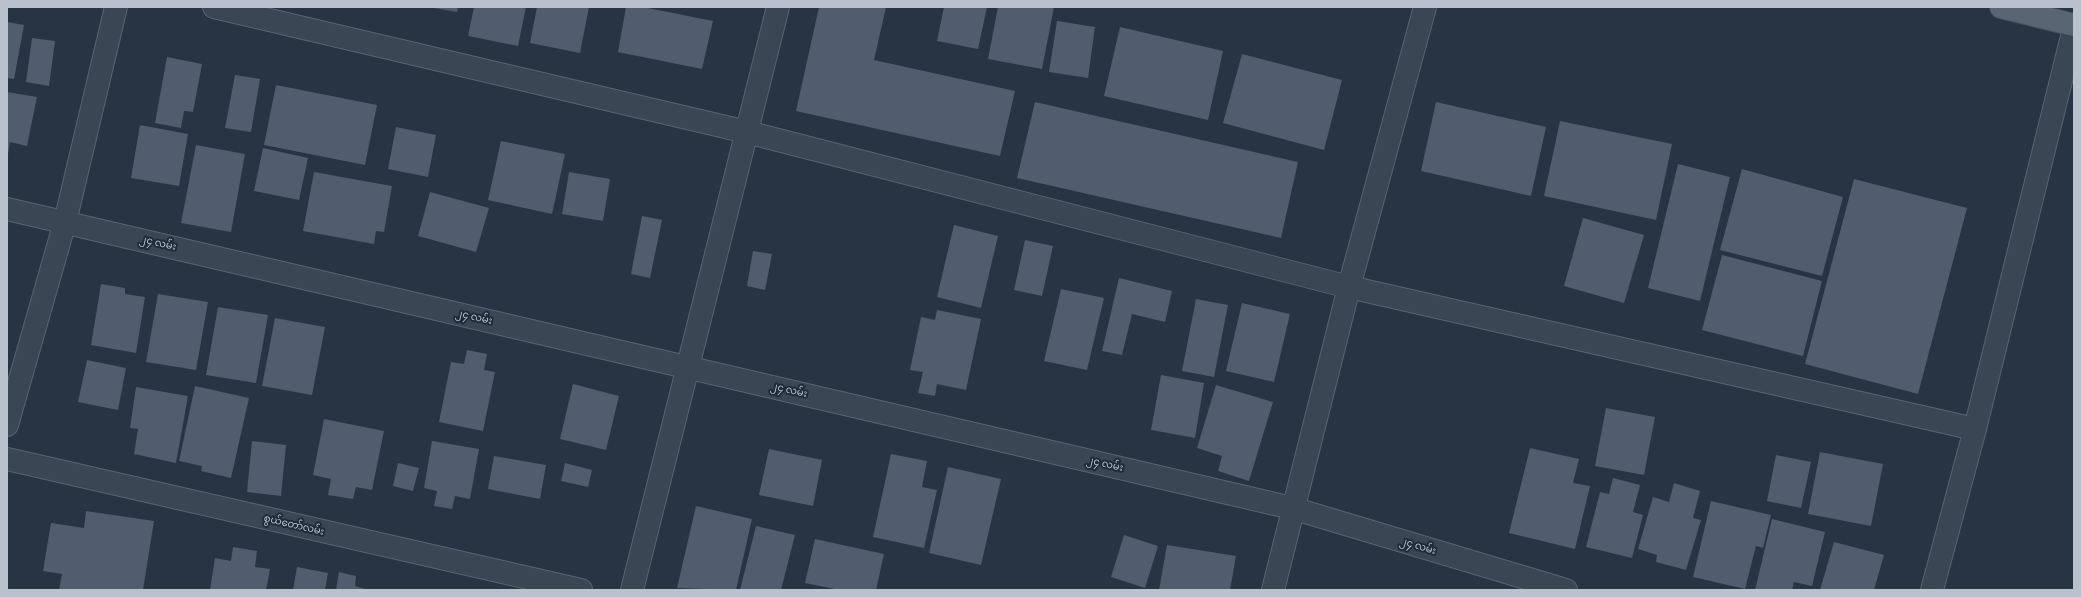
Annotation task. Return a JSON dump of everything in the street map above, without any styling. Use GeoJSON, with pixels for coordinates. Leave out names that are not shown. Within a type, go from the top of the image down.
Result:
{"type":"FeatureCollection","features":[{"type":"Feature","properties":{"kind":"main road"},"geometry":{"type":"LineString","coordinates":[[2001,7],[2074,26]]}},
{"type":"Feature","properties":{"kind":"street"},"geometry":{"type":"LineString","coordinates":[[7,425],[65,222],[116,7]]}},
{"type":"Feature","properties":{"kind":"street"},"geometry":{"type":"LineString","coordinates":[[214,7],[748,132],[1349,287],[1975,429]]}},
{"type":"Feature","properties":{"kind":"street"},"geometry":{"type":"LineString","coordinates":[[632,590],[748,132],[778,7]]}},
{"type":"Feature","properties":{"kind":"street"},"geometry":{"type":"LineString","coordinates":[[1273,590],[1292,508],[1349,287],[1425,7]]}},
{"type":"Feature","properties":{"kind":"street"},"geometry":{"type":"LineString","coordinates":[[1932,590],[1975,429],[2074,26]]}},
{"type":"Feature","properties":{"kind":"street","name":"၂၄ လမ်း"},"geometry":{"type":"LineString","coordinates":[[7,209],[688,366],[1292,508],[1566,590]]}},
{"type":"Feature","properties":{"kind":"street","name":"စွယ်တော်လမ်း"},"geometry":{"type":"LineString","coordinates":[[7,459],[581,590]]}},
{"type":"Feature","properties":{"kind":"building"},"geometry":{"type":"Polygon","coordinates":[[[428,7],[458,7],[457,12],[428,7]]]}},
{"type":"Feature","properties":{"kind":"building"},"geometry":{"type":"Polygon","coordinates":[[[474,7],[526,7],[518,46],[468,36],[474,7]]]}},
{"type":"Feature","properties":{"kind":"building"},"geometry":{"type":"Polygon","coordinates":[[[537,7],[589,7],[580,53],[530,43],[537,7]]]}},
{"type":"Feature","properties":{"kind":"building"},"geometry":{"type":"Polygon","coordinates":[[[626,7],[643,7],[713,21],[702,69],[618,52],[626,7]]]}},
{"type":"Feature","properties":{"kind":"building"},"geometry":{"type":"Polygon","coordinates":[[[819,7],[886,7],[874,60],[1015,91],[1000,156],[796,111],[819,7]]]}},
{"type":"Feature","properties":{"kind":"building"},"geometry":{"type":"Polygon","coordinates":[[[944,7],[987,7],[978,49],[937,41],[944,7]]]}},
{"type":"Feature","properties":{"kind":"building"},"geometry":{"type":"Polygon","coordinates":[[[998,7],[1054,7],[1042,69],[988,59],[998,7]]]}},
{"type":"Feature","properties":{"kind":"building"},"geometry":{"type":"Polygon","coordinates":[[[1057,21],[1095,27],[1088,78],[1049,72],[1057,21]]]}},
{"type":"Feature","properties":{"kind":"building"},"geometry":{"type":"Polygon","coordinates":[[[7,22],[24,25],[14,79],[7,78],[7,22]]]}},
{"type":"Feature","properties":{"kind":"building"},"geometry":{"type":"Polygon","coordinates":[[[1120,27],[1223,51],[1208,120],[1104,96],[1120,27]]]}},
{"type":"Feature","properties":{"kind":"building"},"geometry":{"type":"Polygon","coordinates":[[[32,38],[55,41],[49,86],[26,82],[32,38]]]}},
{"type":"Feature","properties":{"kind":"building"},"geometry":{"type":"Polygon","coordinates":[[[1242,54],[1342,80],[1324,150],[1223,123],[1242,54]]]}},
{"type":"Feature","properties":{"kind":"building"},"geometry":{"type":"Polygon","coordinates":[[[167,57],[202,64],[193,112],[184,111],[181,128],[155,123],[167,57]]]}},
{"type":"Feature","properties":{"kind":"building"},"geometry":{"type":"Polygon","coordinates":[[[235,75],[260,79],[251,132],[225,128],[235,75]]]}},
{"type":"Feature","properties":{"kind":"building"},"geometry":{"type":"Polygon","coordinates":[[[276,85],[377,105],[365,165],[264,145],[276,85]]]}},
{"type":"Feature","properties":{"kind":"building"},"geometry":{"type":"Polygon","coordinates":[[[7,92],[37,97],[27,146],[10,142],[8,154],[7,92]]]}},
{"type":"Feature","properties":{"kind":"building"},"geometry":{"type":"Polygon","coordinates":[[[1035,102],[1298,162],[1281,238],[1017,178],[1035,102]]]}},
{"type":"Feature","properties":{"kind":"building"},"geometry":{"type":"Polygon","coordinates":[[[1436,102],[1546,127],[1531,196],[1421,171],[1436,102]]]}},
{"type":"Feature","properties":{"kind":"building"},"geometry":{"type":"Polygon","coordinates":[[[1560,121],[1672,144],[1656,220],[1544,196],[1560,121]]]}},
{"type":"Feature","properties":{"kind":"building"},"geometry":{"type":"Polygon","coordinates":[[[140,125],[188,134],[179,186],[131,178],[140,125]]]}},
{"type":"Feature","properties":{"kind":"building"},"geometry":{"type":"Polygon","coordinates":[[[396,127],[436,135],[428,177],[388,169],[396,127]]]}},
{"type":"Feature","properties":{"kind":"building"},"geometry":{"type":"Polygon","coordinates":[[[501,141],[565,154],[552,214],[488,200],[501,141]]]}},
{"type":"Feature","properties":{"kind":"building"},"geometry":{"type":"Polygon","coordinates":[[[196,145],[245,154],[231,232],[181,223],[196,145]]]}},
{"type":"Feature","properties":{"kind":"building"},"geometry":{"type":"Polygon","coordinates":[[[263,148],[308,158],[299,200],[254,191],[263,148]]]}},
{"type":"Feature","properties":{"kind":"building"},"geometry":{"type":"Polygon","coordinates":[[[1678,164],[1730,177],[1700,301],[1648,288],[1678,164]]]}},
{"type":"Feature","properties":{"kind":"building"},"geometry":{"type":"Polygon","coordinates":[[[1742,169],[1843,197],[1822,276],[1720,250],[1742,169]]]}},
{"type":"Feature","properties":{"kind":"building"},"geometry":{"type":"Polygon","coordinates":[[[314,172],[392,186],[384,232],[376,231],[374,244],[303,231],[314,172]]]}},
{"type":"Feature","properties":{"kind":"building"},"geometry":{"type":"Polygon","coordinates":[[[569,172],[610,179],[603,221],[562,214],[569,172]]]}},
{"type":"Feature","properties":{"kind":"building"},"geometry":{"type":"Polygon","coordinates":[[[1854,179],[1967,208],[1918,394],[1805,364],[1854,179]]]}},
{"type":"Feature","properties":{"kind":"building"},"geometry":{"type":"Polygon","coordinates":[[[430,192],[489,208],[476,252],[418,236],[430,192]]]}},
{"type":"Feature","properties":{"kind":"building"},"geometry":{"type":"Polygon","coordinates":[[[642,216],[662,220],[650,278],[631,274],[642,216]]]}},
{"type":"Feature","properties":{"kind":"building"},"geometry":{"type":"Polygon","coordinates":[[[1583,218],[1644,235],[1624,303],[1564,286],[1583,218]]]}},
{"type":"Feature","properties":{"kind":"building"},"geometry":{"type":"Polygon","coordinates":[[[954,225],[998,236],[981,308],[937,297],[954,225]]]}},
{"type":"Feature","properties":{"kind":"building"},"geometry":{"type":"Polygon","coordinates":[[[1025,240],[1053,246],[1042,296],[1014,290],[1025,240]]]}},
{"type":"Feature","properties":{"kind":"building"},"geometry":{"type":"Polygon","coordinates":[[[753,251],[772,254],[765,290],[747,286],[753,251]]]}},
{"type":"Feature","properties":{"kind":"building"},"geometry":{"type":"Polygon","coordinates":[[[1722,255],[1822,281],[1803,356],[1702,330],[1722,255]]]}},
{"type":"Feature","properties":{"kind":"building"},"geometry":{"type":"Polygon","coordinates":[[[1119,278],[1172,291],[1165,322],[1132,314],[1122,355],[1102,351],[1119,278]]]}},
{"type":"Feature","properties":{"kind":"building"},"geometry":{"type":"Polygon","coordinates":[[[101,284],[125,288],[125,294],[145,297],[136,353],[91,345],[101,284]]]}},
{"type":"Feature","properties":{"kind":"building"},"geometry":{"type":"Polygon","coordinates":[[[1061,289],[1104,298],[1087,370],[1044,361],[1061,289]]]}},
{"type":"Feature","properties":{"kind":"building"},"geometry":{"type":"Polygon","coordinates":[[[158,294],[208,302],[196,370],[146,362],[158,294]]]}},
{"type":"Feature","properties":{"kind":"building"},"geometry":{"type":"Polygon","coordinates":[[[1196,299],[1228,305],[1214,377],[1182,371],[1196,299]]]}},
{"type":"Feature","properties":{"kind":"building"},"geometry":{"type":"Polygon","coordinates":[[[1242,303],[1290,314],[1274,382],[1226,371],[1242,303]]]}},
{"type":"Feature","properties":{"kind":"building"},"geometry":{"type":"Polygon","coordinates":[[[218,307],[268,315],[256,383],[206,375],[218,307]]]}},
{"type":"Feature","properties":{"kind":"building"},"geometry":{"type":"Polygon","coordinates":[[[937,310],[981,319],[966,390],[937,384],[935,396],[918,393],[923,372],[910,370],[921,317],[935,320],[937,310]]]}},
{"type":"Feature","properties":{"kind":"building"},"geometry":{"type":"Polygon","coordinates":[[[275,318],[325,327],[312,395],[262,386],[275,318]]]}},
{"type":"Feature","properties":{"kind":"building"},"geometry":{"type":"Polygon","coordinates":[[[467,350],[487,354],[484,370],[495,372],[483,431],[439,422],[451,362],[464,364],[467,350]]]}},
{"type":"Feature","properties":{"kind":"building"},"geometry":{"type":"Polygon","coordinates":[[[87,360],[126,368],[118,410],[78,402],[87,360]]]}},
{"type":"Feature","properties":{"kind":"building"},"geometry":{"type":"Polygon","coordinates":[[[1161,375],[1204,383],[1195,438],[1151,430],[1161,375]]]}},
{"type":"Feature","properties":{"kind":"building"},"geometry":{"type":"Polygon","coordinates":[[[573,384],[619,396],[606,450],[560,439],[573,384]]]}},
{"type":"Feature","properties":{"kind":"building"},"geometry":{"type":"Polygon","coordinates":[[[1216,385],[1273,402],[1249,481],[1218,471],[1222,456],[1197,448],[1216,385]]]}},
{"type":"Feature","properties":{"kind":"building"},"geometry":{"type":"Polygon","coordinates":[[[195,386],[249,398],[231,478],[201,471],[202,466],[179,461],[195,386]]]}},
{"type":"Feature","properties":{"kind":"building"},"geometry":{"type":"Polygon","coordinates":[[[136,387],[188,396],[176,463],[134,454],[138,429],[130,428],[136,387]]]}},
{"type":"Feature","properties":{"kind":"building"},"geometry":{"type":"Polygon","coordinates":[[[1606,408],[1655,417],[1644,475],[1595,466],[1606,408]]]}},
{"type":"Feature","properties":{"kind":"building"},"geometry":{"type":"Polygon","coordinates":[[[324,419],[384,431],[372,490],[356,487],[353,499],[328,495],[331,479],[313,475],[324,419]]]}},
{"type":"Feature","properties":{"kind":"building"},"geometry":{"type":"Polygon","coordinates":[[[252,441],[286,445],[281,496],[247,492],[252,441]]]}},
{"type":"Feature","properties":{"kind":"building"},"geometry":{"type":"Polygon","coordinates":[[[432,441],[479,449],[470,499],[455,496],[452,509],[434,506],[437,491],[424,488],[432,441]]]}},
{"type":"Feature","properties":{"kind":"building"},"geometry":{"type":"Polygon","coordinates":[[[1530,448],[1579,459],[1573,483],[1590,486],[1575,549],[1509,533],[1530,448]]]}},
{"type":"Feature","properties":{"kind":"building"},"geometry":{"type":"Polygon","coordinates":[[[769,449],[822,460],[813,506],[759,495],[769,449]]]}},
{"type":"Feature","properties":{"kind":"building"},"geometry":{"type":"Polygon","coordinates":[[[1820,452],[1883,464],[1871,526],[1808,514],[1820,452]]]}},
{"type":"Feature","properties":{"kind":"building"},"geometry":{"type":"Polygon","coordinates":[[[891,454],[927,461],[922,487],[937,490],[924,548],[873,537],[891,454]]]}},
{"type":"Feature","properties":{"kind":"building"},"geometry":{"type":"Polygon","coordinates":[[[1776,455],[1811,462],[1801,508],[1767,501],[1776,455]]]}},
{"type":"Feature","properties":{"kind":"building"},"geometry":{"type":"Polygon","coordinates":[[[494,456],[546,465],[540,499],[488,489],[494,456]]]}},
{"type":"Feature","properties":{"kind":"building"},"geometry":{"type":"Polygon","coordinates":[[[398,463],[419,468],[413,491],[393,486],[398,463]]]}},
{"type":"Feature","properties":{"kind":"building"},"geometry":{"type":"Polygon","coordinates":[[[565,463],[592,470],[588,487],[561,481],[565,463]]]}},
{"type":"Feature","properties":{"kind":"building"},"geometry":{"type":"Polygon","coordinates":[[[948,467],[1001,479],[981,565],[929,553],[948,467]]]}},
{"type":"Feature","properties":{"kind":"building"},"geometry":{"type":"Polygon","coordinates":[[[1613,478],[1640,485],[1633,512],[1643,515],[1632,558],[1586,547],[1600,492],[1609,494],[1613,478]]]}},
{"type":"Feature","properties":{"kind":"building"},"geometry":{"type":"Polygon","coordinates":[[[1674,483],[1700,491],[1693,518],[1701,520],[1686,570],[1656,562],[1657,555],[1638,549],[1653,497],[1669,502],[1674,483]]]}},
{"type":"Feature","properties":{"kind":"building"},"geometry":{"type":"Polygon","coordinates":[[[1711,501],[1771,515],[1763,548],[1756,546],[1745,589],[1693,577],[1711,501]]]}},
{"type":"Feature","properties":{"kind":"building"},"geometry":{"type":"Polygon","coordinates":[[[696,506],[752,519],[736,590],[677,588],[696,506]]]}},
{"type":"Feature","properties":{"kind":"building"},"geometry":{"type":"Polygon","coordinates":[[[86,511],[154,521],[143,590],[59,590],[62,574],[43,571],[51,523],[84,528],[86,511]]]}},
{"type":"Feature","properties":{"kind":"building"},"geometry":{"type":"Polygon","coordinates":[[[1772,519],[1825,532],[1812,586],[1794,582],[1792,590],[1755,590],[1772,519]]]}},
{"type":"Feature","properties":{"kind":"building"},"geometry":{"type":"Polygon","coordinates":[[[756,526],[795,535],[781,590],[740,590],[756,526]]]}},
{"type":"Feature","properties":{"kind":"building"},"geometry":{"type":"Polygon","coordinates":[[[1124,535],[1158,546],[1145,588],[1111,577],[1124,535]]]}},
{"type":"Feature","properties":{"kind":"building"},"geometry":{"type":"Polygon","coordinates":[[[815,539],[884,554],[876,590],[839,590],[805,583],[815,539]]]}},
{"type":"Feature","properties":{"kind":"building"},"geometry":{"type":"Polygon","coordinates":[[[1834,542],[1884,555],[1874,590],[1820,590],[1834,542]]]}},
{"type":"Feature","properties":{"kind":"building"},"geometry":{"type":"Polygon","coordinates":[[[1167,545],[1236,556],[1230,590],[1159,590],[1167,545]]]}},
{"type":"Feature","properties":{"kind":"building"},"geometry":{"type":"Polygon","coordinates":[[[233,547],[257,551],[255,567],[270,569],[266,590],[210,590],[215,558],[231,561],[233,547]]]}},
{"type":"Feature","properties":{"kind":"building"},"geometry":{"type":"Polygon","coordinates":[[[297,567],[328,573],[325,590],[293,590],[297,567]]]}},
{"type":"Feature","properties":{"kind":"building"},"geometry":{"type":"Polygon","coordinates":[[[339,572],[356,576],[355,586],[369,590],[336,590],[339,572]]]}}]}
